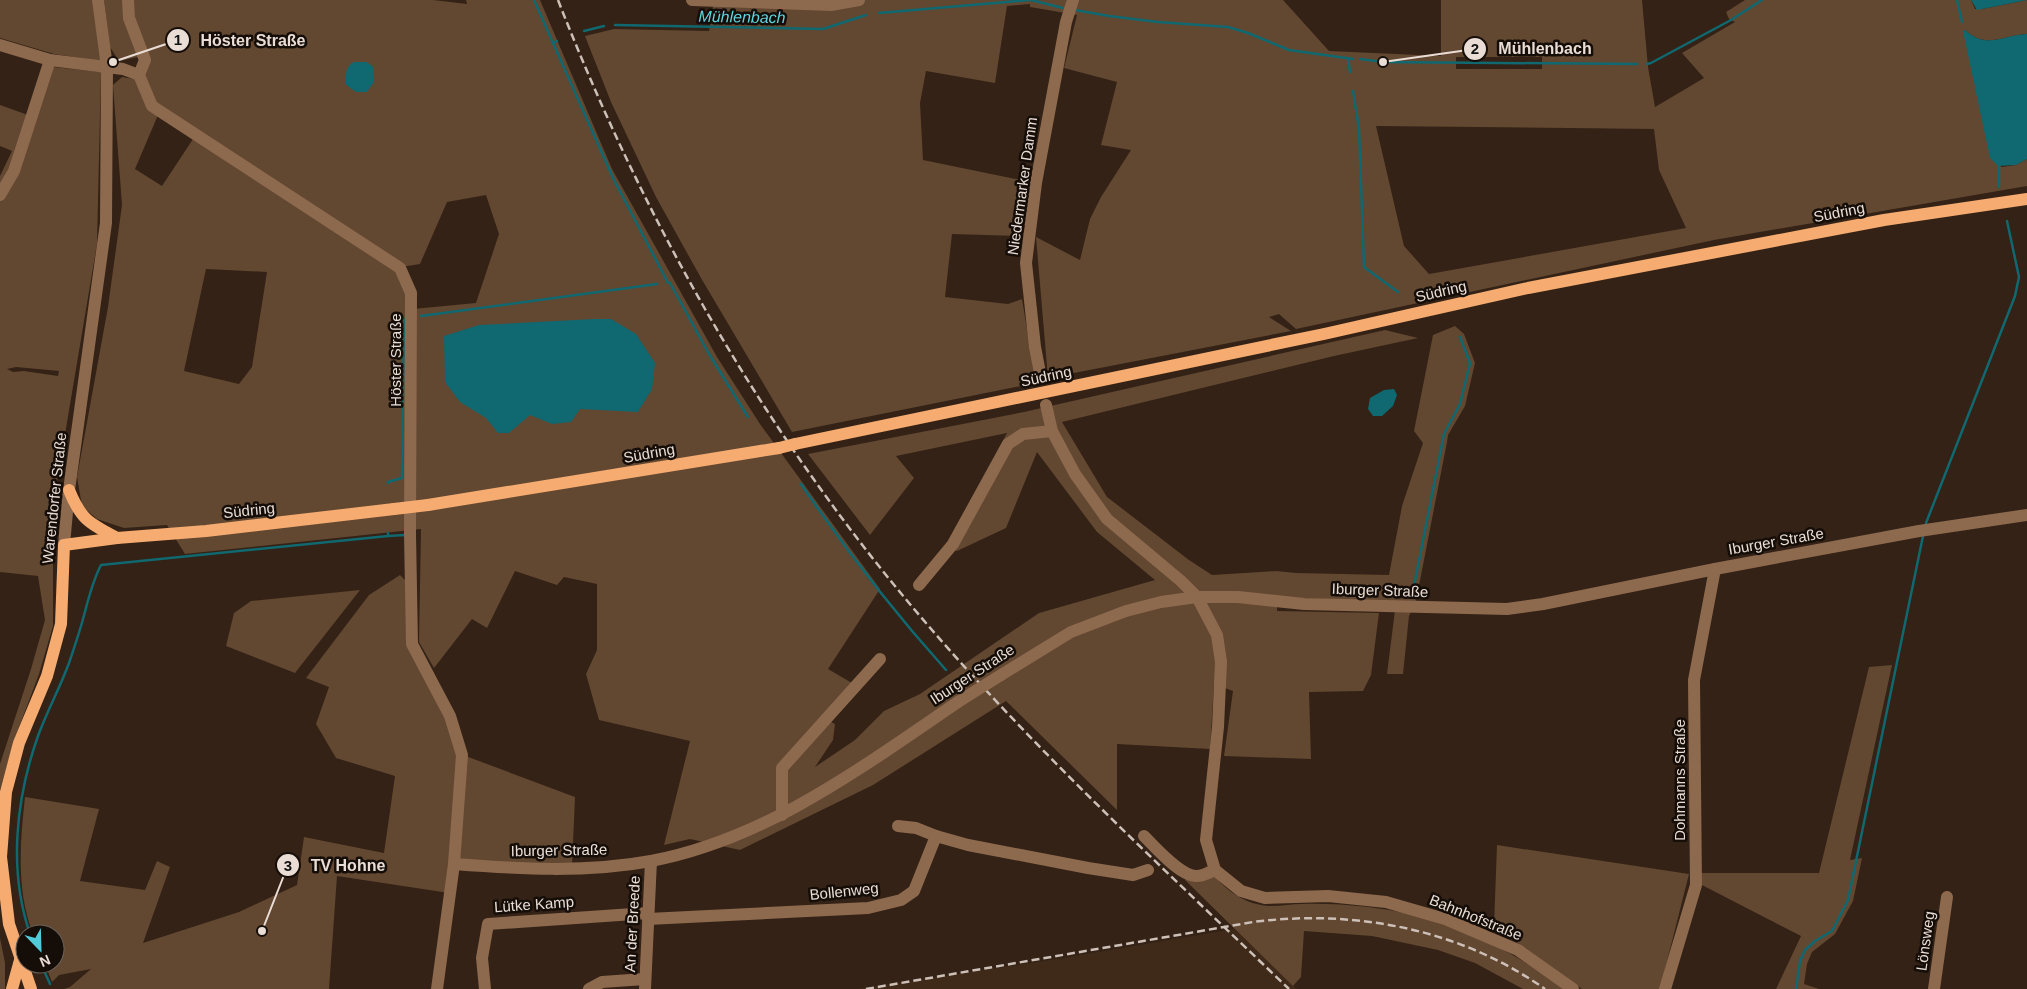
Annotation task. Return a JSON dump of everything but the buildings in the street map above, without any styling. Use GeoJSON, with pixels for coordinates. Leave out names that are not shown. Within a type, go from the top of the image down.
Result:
{"type":"FeatureCollection","features":[{"type":"Feature","properties":{"kind":"main road","name":"Südring"},"geometry":{"type":"LineString","coordinates":[[64,545],[117,538],[206,531],[428,505],[778,448],[1296,340],[1528,288],[1884,220],[2027,199]]}},
{"type":"Feature","properties":{"kind":"main road"},"geometry":{"type":"LineString","coordinates":[[69,490],[83,516],[92,524],[117,538]]}},
{"type":"Feature","properties":{"kind":"main road","name":"Warendorfer Straße"},"geometry":{"type":"LineString","coordinates":[[15,944],[9,924],[1,858],[6,792],[19,743],[47,676],[60,624],[64,545]]}},
{"type":"Feature","properties":{"kind":"main road"},"geometry":{"type":"LineString","coordinates":[[12,989],[16,974]]}},
{"type":"Feature","properties":{"kind":"main road","name":"Warendorfer Straße"},"geometry":{"type":"LineString","coordinates":[[25,974],[31,989]]}},
{"type":"Feature","properties":{"kind":"street","name":"Warendorfer Straße"},"geometry":{"type":"LineString","coordinates":[[64,545],[69,490],[106,223],[107,67],[98,0]]}},
{"type":"Feature","properties":{"kind":"street"},"geometry":{"type":"LineString","coordinates":[[0,45],[50,60],[123,69],[139,75],[145,60],[129,18],[128,0]]}},
{"type":"Feature","properties":{"kind":"street"},"geometry":{"type":"LineString","coordinates":[[692,0],[831,5],[859,0]]}},
{"type":"Feature","properties":{"kind":"street","name":"Niedermarker Damm"},"geometry":{"type":"LineString","coordinates":[[1040,378],[1026,262],[1036,182],[1066,22],[1073,0]]}},
{"type":"Feature","properties":{"kind":"street"},"geometry":{"type":"LineString","coordinates":[[0,195],[14,171],[50,60]]}},
{"type":"Feature","properties":{"kind":"street","name":"Höster Straße"},"geometry":{"type":"LineString","coordinates":[[139,75],[152,106],[400,268],[411,293],[410,534],[412,644],[450,716],[462,755],[454,864]]}},
{"type":"Feature","properties":{"kind":"street"},"geometry":{"type":"LineString","coordinates":[[1046,405],[1052,431],[1075,474],[1107,519],[1182,581],[1197,597],[1217,634],[1221,662],[1218,727],[1206,840],[1215,870],[1197,876],[1188,875],[1172,863],[1144,836]]}},
{"type":"Feature","properties":{"kind":"street"},"geometry":{"type":"LineString","coordinates":[[918,585],[953,544],[1008,444],[1023,434],[1052,431]]}},
{"type":"Feature","properties":{"kind":"street","name":"Iburger Straße"},"geometry":{"type":"LineString","coordinates":[[454,864],[552,869],[651,861],[727,839],[782,815],[816,796],[958,702],[1047,646],[1097,620],[1161,602],[1197,597],[1238,597],[1304,604],[1507,609],[1543,604],[1715,569],[1919,531],[2027,515]]}},
{"type":"Feature","properties":{"kind":"street","name":"Dohmanns Straße"},"geometry":{"type":"LineString","coordinates":[[1665,989],[1696,885],[1694,680],[1715,569]]}},
{"type":"Feature","properties":{"kind":"street"},"geometry":{"type":"LineString","coordinates":[[782,815],[782,768],[880,659]]}},
{"type":"Feature","properties":{"kind":"street"},"geometry":{"type":"LineString","coordinates":[[898,826],[916,828],[968,845],[1124,874],[1133,875],[1148,870]]}},
{"type":"Feature","properties":{"kind":"street","name":"Bollenweg"},"geometry":{"type":"LineString","coordinates":[[648,916],[868,908],[901,900],[914,891],[936,836]]}},
{"type":"Feature","properties":{"kind":"street","name":"An der Breede"},"geometry":{"type":"LineString","coordinates":[[645,984],[651,861]]}},
{"type":"Feature","properties":{"kind":"street"},"geometry":{"type":"LineString","coordinates":[[436,989],[454,864]]}},
{"type":"Feature","properties":{"kind":"street","name":"Bahnhofstraße"},"geometry":{"type":"LineString","coordinates":[[1215,870],[1241,891],[1265,898],[1328,896],[1386,902],[1445,918],[1518,950],[1573,989]]}},
{"type":"Feature","properties":{"kind":"street","name":"Lönsweg"},"geometry":{"type":"LineString","coordinates":[[1934,989],[1947,897]]}},
{"type":"Feature","properties":{"kind":"street","name":"Lütke Kamp"},"geometry":{"type":"LineString","coordinates":[[485,989],[482,958],[488,924],[648,916]]}},
{"type":"Feature","properties":{"kind":"street"},"geometry":{"type":"LineString","coordinates":[[589,989],[602,982],[645,984]]}},
{"type":"Feature","properties":{"kind":"shaded area"},"geometry":{"type":"Polygon","coordinates":[[[0,0],[93,0],[101,61],[54,54],[0,38],[0,0]]]}},
{"type":"Feature","properties":{"kind":"shaded area"},"geometry":{"type":"Polygon","coordinates":[[[104,0],[433,0],[467,4],[466,0],[540,0],[612,169],[717,357],[760,424],[880,589],[828,669],[852,683],[823,718],[835,724],[833,740],[815,767],[855,740],[884,711],[920,694],[1039,613],[1155,580],[1097,532],[1037,452],[1006,528],[957,551],[944,548],[1007,433],[896,456],[914,478],[870,535],[808,454],[1024,412],[1385,330],[1418,338],[1334,356],[1062,422],[1107,497],[1189,560],[1212,575],[1276,571],[1389,575],[1402,506],[1423,443],[1414,431],[1433,335],[1455,326],[1464,334],[1475,363],[1465,406],[1448,435],[1416,601],[1409,616],[1403,674],[1387,674],[1396,602],[1277,597],[1277,611],[1379,613],[1371,675],[1363,691],[1309,692],[1311,759],[1224,756],[1233,691],[1214,684],[1210,749],[1117,744],[1117,810],[1006,701],[873,785],[740,850],[690,839],[664,845],[690,741],[599,720],[586,674],[597,650],[597,584],[564,577],[557,585],[515,571],[487,628],[472,619],[434,668],[419,642],[421,529],[185,554],[167,525],[124,528],[97,519],[82,506],[77,477],[108,307],[122,205],[113,85],[122,77],[134,79],[158,115],[135,169],[162,186],[193,139],[396,270],[413,309],[476,303],[499,234],[486,195],[447,202],[420,264],[401,267],[156,104],[144,77],[147,55],[119,61],[110,47],[104,0]],[[206,269],[184,371],[239,384],[252,367],[267,272],[206,269]]]}},
{"type":"Feature","properties":{"kind":"shaded area"},"geometry":{"type":"Polygon","coordinates":[[[714,0],[1283,0],[1329,51],[1441,56],[1441,0],[1642,0],[1648,67],[1655,107],[1704,78],[1682,53],[1735,22],[1729,19],[1726,12],[1745,0],[1971,0],[1975,9],[1982,9],[2027,0],[2027,34],[1988,40],[1973,36],[1965,30],[1996,163],[2002,167],[2016,165],[2027,159],[2027,186],[1714,240],[1296,329],[1279,314],[1269,317],[1291,331],[1048,378],[1036,237],[1080,260],[1090,219],[1101,197],[1131,150],[1101,145],[1117,82],[1064,68],[1077,15],[1030,7],[1030,4],[1007,6],[995,83],[926,71],[920,103],[923,160],[1030,182],[1021,236],[952,234],[945,297],[1008,304],[1022,299],[1036,383],[792,432],[701,278],[656,197],[611,102],[585,36],[614,29],[709,31],[714,0]],[[1456,57],[1456,69],[1542,69],[1542,57],[1456,57]],[[1376,126],[1404,246],[1429,274],[1686,228],[1659,170],[1654,129],[1376,126]]]}},
{"type":"Feature","properties":{"kind":"shaded area"},"geometry":{"type":"Polygon","coordinates":[[[53,67],[101,72],[97,244],[56,488],[53,551],[53,626],[39,674],[15,738],[0,790],[0,764],[45,620],[38,576],[0,572],[0,176],[12,151],[0,146],[0,105],[28,115],[53,67]],[[16,367],[7,369],[13,372],[24,371],[58,376],[59,371],[16,367]]]}},
{"type":"Feature","properties":{"kind":"shaded area"},"geometry":{"type":"Polygon","coordinates":[[[400,575],[407,582],[408,645],[447,718],[458,757],[449,893],[337,876],[329,989],[64,989],[70,987],[91,969],[65,974],[65,924],[30,924],[24,900],[21,866],[25,797],[99,809],[80,881],[145,890],[157,861],[170,867],[143,943],[239,912],[297,885],[304,837],[384,853],[395,776],[336,758],[316,724],[329,687],[306,678],[369,595],[400,575]]]}},
{"type":"Feature","properties":{"kind":"shaded area"},"geometry":{"type":"Polygon","coordinates":[[[360,590],[295,673],[226,646],[234,613],[251,601],[360,590]]]}},
{"type":"Feature","properties":{"kind":"shaded area"},"geometry":{"type":"Polygon","coordinates":[[[1892,665],[1850,860],[1862,858],[1853,901],[1835,934],[1812,952],[1807,964],[1804,984],[1819,989],[1776,989],[1801,936],[1698,883],[1701,873],[1819,873],[1869,667],[1892,665]]]}},
{"type":"Feature","properties":{"kind":"shaded area"},"geometry":{"type":"Polygon","coordinates":[[[463,755],[575,797],[572,867],[456,861],[463,755]]]}},
{"type":"Feature","properties":{"kind":"shaded area"},"geometry":{"type":"Polygon","coordinates":[[[1497,845],[1689,874],[1660,989],[1582,989],[1494,926],[1497,845]]]}},
{"type":"Feature","properties":{"kind":"shaded area"},"geometry":{"type":"Polygon","coordinates":[[[1207,866],[1230,891],[1245,900],[1261,905],[1327,904],[1364,907],[1400,912],[1444,924],[1486,941],[1507,952],[1527,963],[1564,989],[1523,989],[1475,963],[1438,950],[1372,936],[1304,931],[1301,977],[1293,986],[1185,880],[1207,866]]]}},
{"type":"Feature","properties":{"kind":"shaded area"},"geometry":{"type":"Polygon","coordinates":[[[1234,929],[1297,989],[856,989],[1051,960],[1234,929]]]}},
{"type":"Feature","properties":{"kind":"shaded area"},"geometry":{"type":"Polygon","coordinates":[[[0,938],[5,963],[5,989],[0,989],[0,938]]]}},
{"type":"Feature","properties":{"kind":"shaded area"},"geometry":{"type":"Polygon","coordinates":[[[49,974],[64,974],[59,975],[52,982],[49,974]]]}},
{"type":"Feature","properties":{"kind":"water"},"geometry":{"type":"Polygon","coordinates":[[[1971,0],[2027,0],[1977,10],[1971,0]]]}},
{"type":"Feature","properties":{"kind":"water"},"geometry":{"type":"Polygon","coordinates":[[[1965,30],[1973,36],[1988,40],[2027,34],[2027,159],[2016,165],[1998,166],[1990,158],[1963,31],[1965,30]]]}},
{"type":"Feature","properties":{"kind":"water"},"geometry":{"type":"Polygon","coordinates":[[[354,62],[367,62],[373,67],[374,82],[367,92],[356,92],[345,84],[348,68],[354,62]]]}},
{"type":"Feature","properties":{"kind":"water"},"geometry":{"type":"Polygon","coordinates":[[[611,319],[636,334],[655,363],[652,389],[638,412],[580,409],[571,422],[552,424],[530,415],[509,433],[498,433],[486,418],[460,402],[445,382],[444,336],[479,325],[611,319]]]}},
{"type":"Feature","properties":{"kind":"water"},"geometry":{"type":"Polygon","coordinates":[[[1394,389],[1397,395],[1393,406],[1382,416],[1373,416],[1368,409],[1370,398],[1384,390],[1394,389]]]}},
{"type":"Feature","properties":{"kind":"waterway","name":"Mühlenbach"},"geometry":{"type":"LineString","coordinates":[[534,0],[553,43],[557,41]]}},
{"type":"Feature","properties":{"kind":"waterway","name":"Mühlenbach"},"geometry":{"type":"LineString","coordinates":[[879,13],[1029,0]]}},
{"type":"Feature","properties":{"kind":"waterway","name":"Mühlenbach"},"geometry":{"type":"LineString","coordinates":[[1031,0],[1063,8]]}},
{"type":"Feature","properties":{"kind":"waterway","name":"Mühlenbach"},"geometry":{"type":"LineString","coordinates":[[1647,64],[1731,20],[1762,0]]}},
{"type":"Feature","properties":{"kind":"waterway"},"geometry":{"type":"LineString","coordinates":[[1957,0],[1962,22]]}},
{"type":"Feature","properties":{"kind":"waterway","name":"Mühlenbach"},"geometry":{"type":"LineString","coordinates":[[1075,10],[1158,22],[1228,27],[1289,50],[1353,59]]}},
{"type":"Feature","properties":{"kind":"waterway","name":"Mühlenbach"},"geometry":{"type":"LineString","coordinates":[[615,25],[823,29],[866,15]]}},
{"type":"Feature","properties":{"kind":"waterway","name":"Mühlenbach"},"geometry":{"type":"LineString","coordinates":[[584,31],[604,26]]}},
{"type":"Feature","properties":{"kind":"waterway"},"geometry":{"type":"LineString","coordinates":[[553,43],[613,178],[668,283]]}},
{"type":"Feature","properties":{"kind":"waterway"},"geometry":{"type":"LineString","coordinates":[[1348,59],[1350,72]]}},
{"type":"Feature","properties":{"kind":"waterway","name":"Mühlenbach"},"geometry":{"type":"LineString","coordinates":[[1360,59],[1383,62],[1637,64]]}},
{"type":"Feature","properties":{"kind":"waterway"},"geometry":{"type":"LineString","coordinates":[[1353,91],[1359,129],[1364,267],[1398,292]]}},
{"type":"Feature","properties":{"kind":"waterway"},"geometry":{"type":"LineString","coordinates":[[1999,163],[1999,187]]}},
{"type":"Feature","properties":{"kind":"waterway"},"geometry":{"type":"LineString","coordinates":[[1926,523],[2015,296],[2019,277],[2007,221]]}},
{"type":"Feature","properties":{"kind":"waterway"},"geometry":{"type":"LineString","coordinates":[[670,283],[709,354],[748,417]]}},
{"type":"Feature","properties":{"kind":"waterway"},"geometry":{"type":"LineString","coordinates":[[421,316],[657,284]]}},
{"type":"Feature","properties":{"kind":"waterway"},"geometry":{"type":"LineString","coordinates":[[388,483],[402,478],[404,321],[407,317]]}},
{"type":"Feature","properties":{"kind":"waterway"},"geometry":{"type":"LineString","coordinates":[[1412,596],[1444,434],[1460,404],[1470,363],[1460,337]]}},
{"type":"Feature","properties":{"kind":"waterway"},"geometry":{"type":"LineString","coordinates":[[801,484],[870,579],[946,670]]}},
{"type":"Feature","properties":{"kind":"waterway"},"geometry":{"type":"LineString","coordinates":[[27,924],[19,885],[17,860],[20,809],[24,784],[38,736],[69,663],[101,565],[388,536],[388,533]]}},
{"type":"Feature","properties":{"kind":"waterway"},"geometry":{"type":"LineString","coordinates":[[388,536],[405,535]]}},
{"type":"Feature","properties":{"kind":"waterway"},"geometry":{"type":"LineString","coordinates":[[1796,989],[1800,961],[1805,950],[1815,941],[1832,931],[1848,900],[1923,536]]}},
{"type":"Feature","properties":{"kind":"waterway"},"geometry":{"type":"LineString","coordinates":[[46,974],[50,984]]}},
{"type":"Feature","properties":{"kind":"railway"},"geometry":{"type":"LineString","coordinates":[[558,0],[592,83],[629,165],[713,323],[760,399],[810,474],[863,546],[963,665],[1053,761],[1289,989]]}},
{"type":"Feature","properties":{"kind":"railway"},"geometry":{"type":"LineString","coordinates":[[866,989],[1253,922],[1291,919],[1330,919],[1368,922],[1405,928],[1442,938],[1478,951],[1512,968],[1545,989]]}},
{"type":"Feature","properties":{"kind":"place","name":"Höster Straße"},"geometry":{"type":"Point","coordinates":[113,62]}},
{"type":"Feature","properties":{"kind":"place","name":"Mühlenbach"},"geometry":{"type":"Point","coordinates":[1383,62]}},
{"type":"Feature","properties":{"kind":"place","name":"TV Hohne"},"geometry":{"type":"Point","coordinates":[262,931]}}]}
